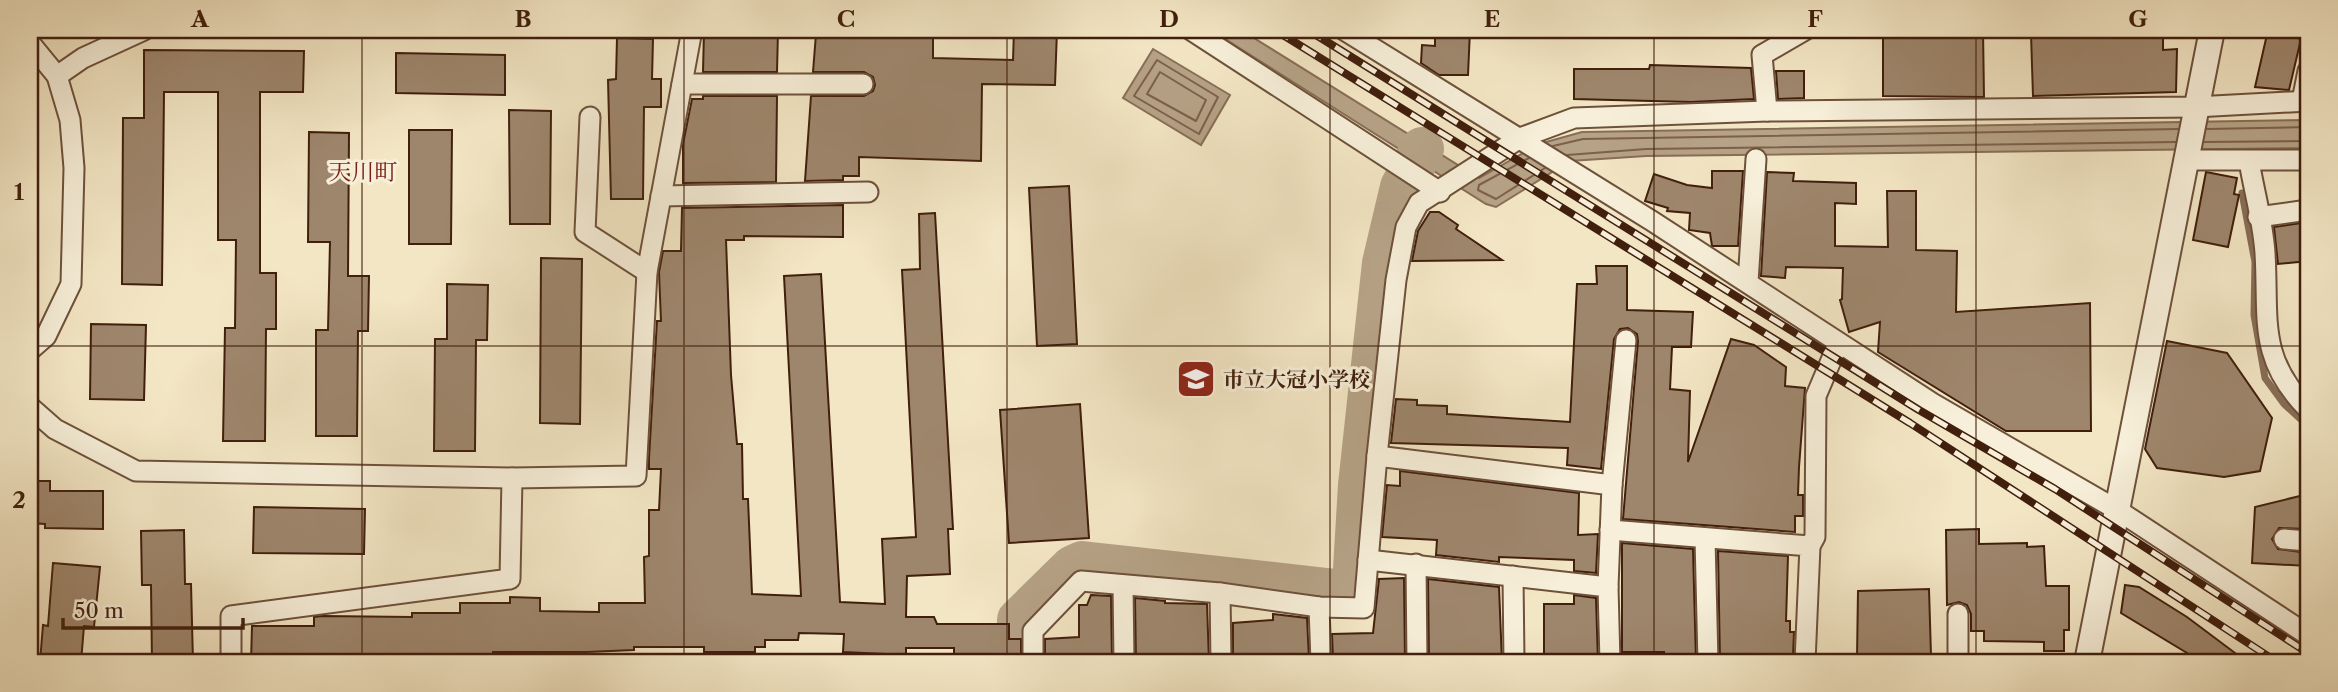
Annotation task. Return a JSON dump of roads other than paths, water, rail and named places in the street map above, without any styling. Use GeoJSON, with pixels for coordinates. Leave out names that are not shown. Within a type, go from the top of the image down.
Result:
{"type":"FeatureCollection","features":[{"type":"Feature","properties":{"kind":"street"},"geometry":{"type":"LineString","coordinates":[[30,407],[55,429],[136,471],[512,478],[636,476],[647,271],[692,30]]}},
{"type":"Feature","properties":{"kind":"street"},"geometry":{"type":"LineString","coordinates":[[1191,30],[1409,172],[1446,187]]}},
{"type":"Feature","properties":{"kind":"street"},"geometry":{"type":"LineString","coordinates":[[1344,30],[1652,221],[1932,403],[2119,511],[2308,635]]}},
{"type":"Feature","properties":{"kind":"street"},"geometry":{"type":"LineString","coordinates":[[1767,111],[1762,55],[1805,30]]}},
{"type":"Feature","properties":{"kind":"street"},"geometry":{"type":"LineString","coordinates":[[2087,662],[2212,30]]}},
{"type":"Feature","properties":{"kind":"street"},"geometry":{"type":"LineString","coordinates":[[57,76],[83,58],[138,31]]}},
{"type":"Feature","properties":{"kind":"street"},"geometry":{"type":"LineString","coordinates":[[30,43],[57,76],[70,120],[74,168],[71,284],[46,336],[30,350]]}},
{"type":"Feature","properties":{"kind":"street"},"geometry":{"type":"LineString","coordinates":[[1033,662],[1034,631],[1081,581],[1220,593],[1319,607],[1364,608],[1396,280],[1406,227],[1419,203],[1472,170],[1574,118],[1767,111],[2195,107],[2305,101],[2308,71]]}},
{"type":"Feature","properties":{"kind":"street"},"geometry":{"type":"LineString","coordinates":[[682,84],[863,83]]}},
{"type":"Feature","properties":{"kind":"street"},"geometry":{"type":"LineString","coordinates":[[590,117],[585,232],[647,271]]}},
{"type":"Feature","properties":{"kind":"street"},"geometry":{"type":"LineString","coordinates":[[1748,282],[1756,159]]}},
{"type":"Feature","properties":{"kind":"street"},"geometry":{"type":"LineString","coordinates":[[2185,160],[2308,160]]}},
{"type":"Feature","properties":{"kind":"street"},"geometry":{"type":"LineString","coordinates":[[2249,161],[2265,250],[2266,328],[2272,355],[2289,390],[2308,409]]}},
{"type":"Feature","properties":{"kind":"street"},"geometry":{"type":"LineString","coordinates":[[661,196],[868,192]]}},
{"type":"Feature","properties":{"kind":"street"},"geometry":{"type":"LineString","coordinates":[[2258,216],[2308,210]]}},
{"type":"Feature","properties":{"kind":"street"},"geometry":{"type":"LineString","coordinates":[[1610,662],[1608,587],[1612,485],[1626,340]]}},
{"type":"Feature","properties":{"kind":"street"},"geometry":{"type":"LineString","coordinates":[[1805,662],[1810,546],[1815,537],[1816,396],[1838,344]]}},
{"type":"Feature","properties":{"kind":"street"},"geometry":{"type":"LineString","coordinates":[[1377,456],[1612,485]]}},
{"type":"Feature","properties":{"kind":"street"},"geometry":{"type":"LineString","coordinates":[[231,662],[231,616],[510,579],[512,478]]}},
{"type":"Feature","properties":{"kind":"street"},"geometry":{"type":"LineString","coordinates":[[1610,530],[1810,546]]}},
{"type":"Feature","properties":{"kind":"street"},"geometry":{"type":"LineString","coordinates":[[1705,538],[1708,662]]}},
{"type":"Feature","properties":{"kind":"street"},"geometry":{"type":"LineString","coordinates":[[2284,539],[2308,541]]}},
{"type":"Feature","properties":{"kind":"street"},"geometry":{"type":"LineString","coordinates":[[1368,560],[1608,587]]}},
{"type":"Feature","properties":{"kind":"street"},"geometry":{"type":"LineString","coordinates":[[1416,565],[1417,662]]}},
{"type":"Feature","properties":{"kind":"street"},"geometry":{"type":"LineString","coordinates":[[1513,576],[1514,662]]}},
{"type":"Feature","properties":{"kind":"street"},"geometry":{"type":"LineString","coordinates":[[1122,585],[1124,662]]}},
{"type":"Feature","properties":{"kind":"street"},"geometry":{"type":"LineString","coordinates":[[1220,593],[1221,662]]}},
{"type":"Feature","properties":{"kind":"street"},"geometry":{"type":"LineString","coordinates":[[1319,607],[1321,662]]}},
{"type":"Feature","properties":{"kind":"street"},"geometry":{"type":"LineString","coordinates":[[1958,614],[1958,662]]}},
{"type":"Feature","properties":{"kind":"water"},"geometry":{"type":"Polygon","coordinates":[[[1211,30],[1241,30],[1479,178],[1539,144],[1582,132],[2308,120],[2308,148],[1646,156],[1570,161],[1496,207],[1486,204],[1211,30]]]}},
{"type":"Feature","properties":{"kind":"water"},"geometry":{"type":"Polygon","coordinates":[[[1153,49],[1230,95],[1201,145],[1123,98],[1153,49]]]}},
{"type":"Feature","properties":{"kind":"waterway"},"geometry":{"type":"LineString","coordinates":[[1018,662],[1019,620],[1073,567],[1082,563],[1345,592],[1354,586],[1360,485],[1384,263],[1402,187],[1422,149]]}},
{"type":"Feature","properties":{"kind":"waterway"},"geometry":{"type":"LineString","coordinates":[[2242,193],[2255,262],[2254,315],[2265,378],[2284,404],[2308,426]]}},
{"type":"Feature","properties":{"kind":"railway"},"geometry":{"type":"LineString","coordinates":[[1275,30],[1910,423],[2277,662]]}},
{"type":"Feature","properties":{"kind":"railway"},"geometry":{"type":"LineString","coordinates":[[1308,30],[1919,410],[2055,489],[2308,653]]}},
{"type":"Feature","properties":{"kind":"place","name":"市立大冠小学校"},"geometry":{"type":"Point","coordinates":[1196,379]}},
{"type":"Feature","properties":{"kind":"district","name":"天川町"},"geometry":{"type":"Point","coordinates":[363,172]}}]}
